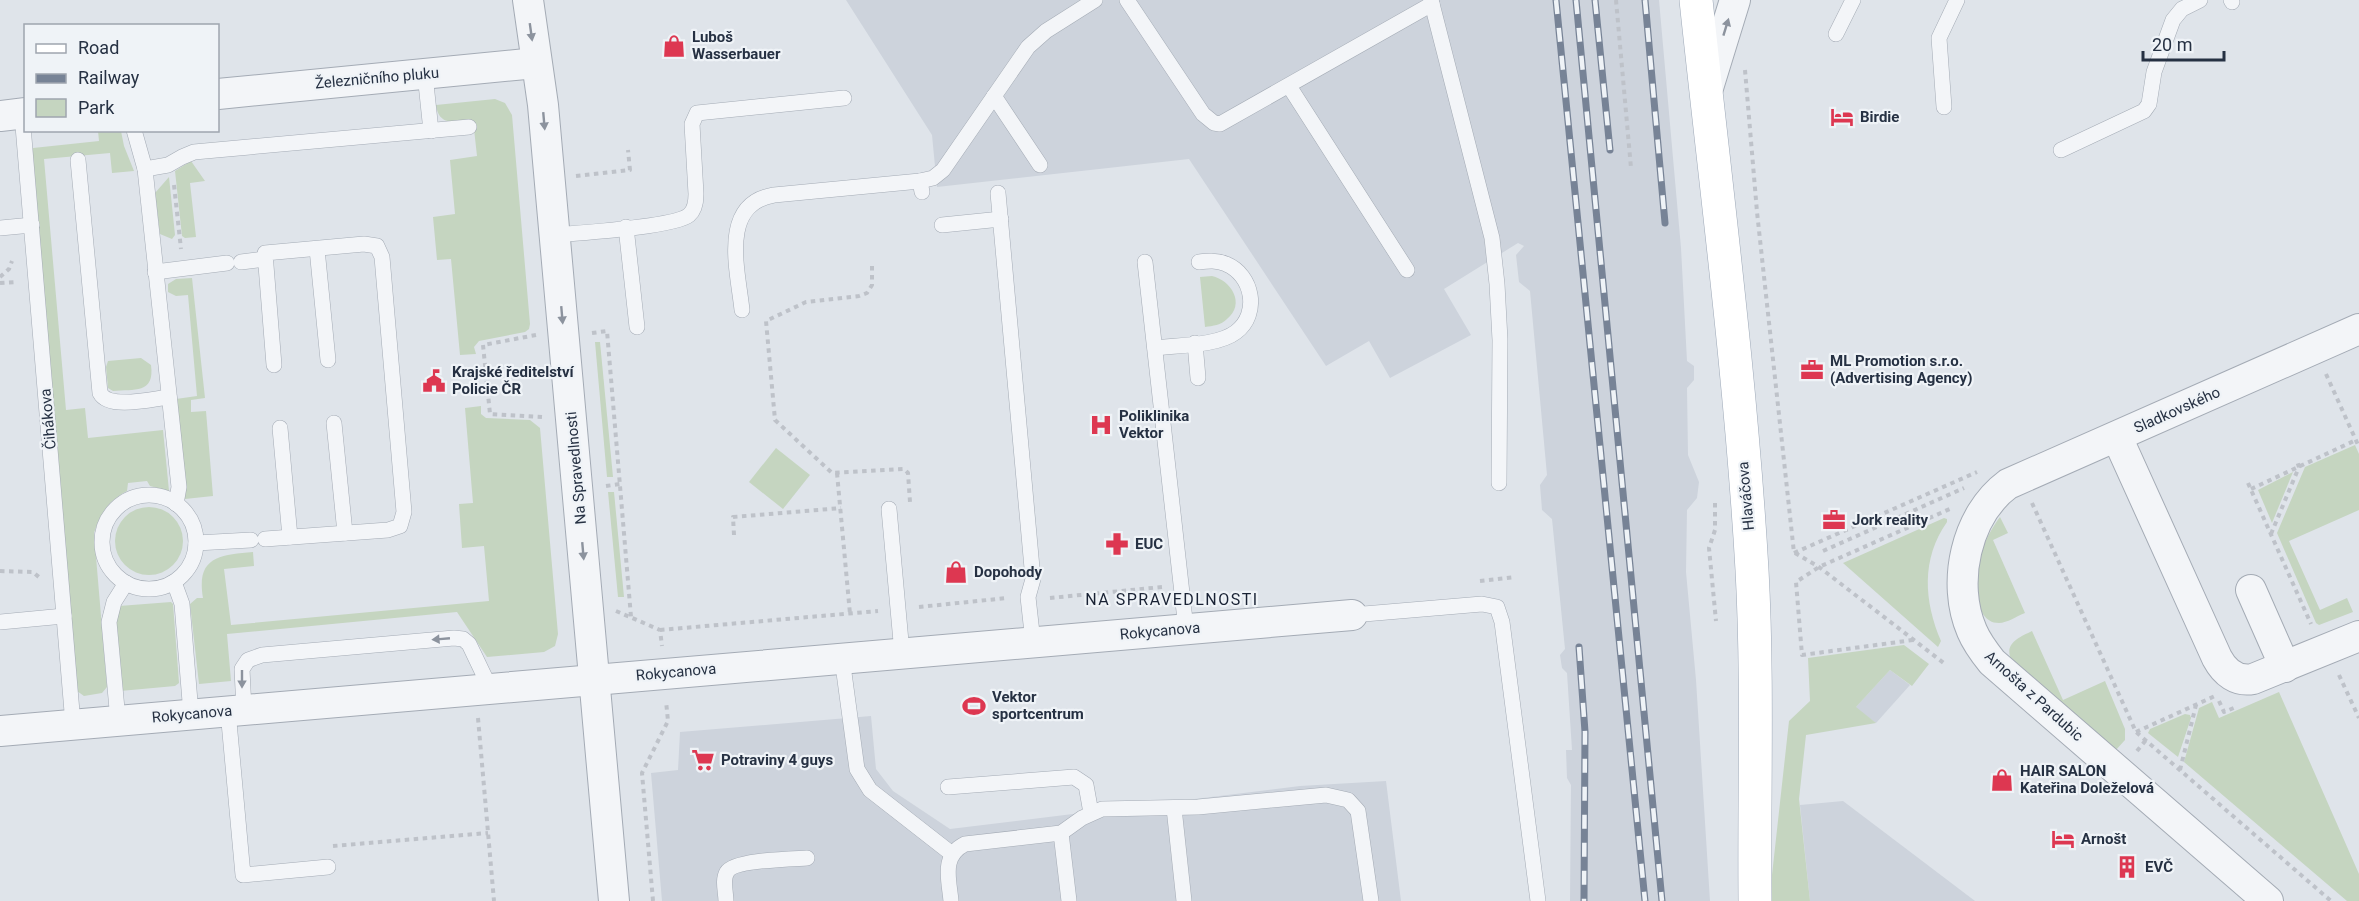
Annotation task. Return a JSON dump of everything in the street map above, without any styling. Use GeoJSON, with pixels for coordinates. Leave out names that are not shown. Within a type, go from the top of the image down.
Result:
{"type":"FeatureCollection","features":[{"type":"Feature","properties":{"kind":"main road","name":"Hlaváčova"},"geometry":{"type":"LineString","coordinates":[[1696,0],[1731,328],[1752,568],[1756,686],[1755,901]]}},
{"type":"Feature","properties":{"kind":"street","name":"Na Spravedlnosti"},"geometry":{"type":"LineString","coordinates":[[528,0],[543,105],[614,901]]}},
{"type":"Feature","properties":{"kind":"street","name":"Hlaváčova"},"geometry":{"type":"LineString","coordinates":[[1706,94],[1735,0]]}},
{"type":"Feature","properties":{"kind":"street","name":"Železničního pluku"},"geometry":{"type":"LineString","coordinates":[[219,94],[536,63]]}},
{"type":"Feature","properties":{"kind":"street","name":"Sladkovského"},"geometry":{"type":"LineString","coordinates":[[1982,483],[2008,484],[2359,329]]}},
{"type":"Feature","properties":{"kind":"street"},"geometry":{"type":"LineString","coordinates":[[2117,436],[2222,668],[2236,678],[2245,681],[2359,636]]}},
{"type":"Feature","properties":{"kind":"street","name":"Arnošta z Pardubic"},"geometry":{"type":"LineString","coordinates":[[1982,483],[1978,519],[1965,558],[1963,577],[1966,614],[1980,647],[1992,662],[2268,901]]}},
{"type":"Feature","properties":{"kind":"street"},"geometry":{"type":"LineString","coordinates":[[2251,590],[2285,667]]}},
{"type":"Feature","properties":{"kind":"street","name":"Rokycanova"},"geometry":{"type":"LineString","coordinates":[[0,731],[1352,615]]}},
{"type":"Feature","properties":{"kind":"lane"},"geometry":{"type":"LineString","coordinates":[[742,310],[737,232],[745,209],[754,201],[774,195],[921,187],[940,173],[1036,38],[1095,0]]}},
{"type":"Feature","properties":{"kind":"lane"},"geometry":{"type":"LineString","coordinates":[[1127,0],[1203,114],[1214,123],[1226,121],[1289,86],[1431,2],[1492,238],[1500,340],[1499,483]]}},
{"type":"Feature","properties":{"kind":"lane"},"geometry":{"type":"LineString","coordinates":[[1836,34],[1853,0]]}},
{"type":"Feature","properties":{"kind":"lane"},"geometry":{"type":"LineString","coordinates":[[1944,107],[1939,38],[1957,0]]}},
{"type":"Feature","properties":{"kind":"lane"},"geometry":{"type":"LineString","coordinates":[[2061,150],[2144,111],[2150,104],[2154,72],[2173,20],[2182,9],[2200,0]]}},
{"type":"Feature","properties":{"kind":"lane"},"geometry":{"type":"LineString","coordinates":[[425,74],[431,131]]}},
{"type":"Feature","properties":{"kind":"lane"},"geometry":{"type":"LineString","coordinates":[[1289,86],[1407,270]]}},
{"type":"Feature","properties":{"kind":"lane"},"geometry":{"type":"LineString","coordinates":[[994,96],[1040,165]]}},
{"type":"Feature","properties":{"kind":"lane"},"geometry":{"type":"LineString","coordinates":[[554,235],[671,222],[686,217],[693,210],[696,194],[692,124],[697,113],[844,98]]}},
{"type":"Feature","properties":{"kind":"lane","name":"Čihákova"},"geometry":{"type":"LineString","coordinates":[[16,114],[32,225],[73,724]]}},
{"type":"Feature","properties":{"kind":"lane"},"geometry":{"type":"LineString","coordinates":[[145,169],[172,163],[194,152],[469,127]]}},
{"type":"Feature","properties":{"kind":"lane"},"geometry":{"type":"LineString","coordinates":[[135,132],[145,169],[179,487],[176,504]]}},
{"type":"Feature","properties":{"kind":"lane"},"geometry":{"type":"LineString","coordinates":[[78,160],[100,393],[105,399],[117,403],[169,397]]}},
{"type":"Feature","properties":{"kind":"lane"},"geometry":{"type":"LineString","coordinates":[[999,193],[1033,579],[1028,597],[1033,642]]}},
{"type":"Feature","properties":{"kind":"lane"},"geometry":{"type":"LineString","coordinates":[[942,225],[1001,219]]}},
{"type":"Feature","properties":{"kind":"lane"},"geometry":{"type":"LineString","coordinates":[[0,228],[32,225]]}},
{"type":"Feature","properties":{"kind":"lane"},"geometry":{"type":"LineString","coordinates":[[626,227],[637,327]]}},
{"type":"Feature","properties":{"kind":"lane"},"geometry":{"type":"LineString","coordinates":[[196,543],[395,529],[400,526],[404,512],[382,257],[377,246],[371,244],[265,253],[274,365]]}},
{"type":"Feature","properties":{"kind":"lane"},"geometry":{"type":"LineString","coordinates":[[317,249],[328,360]]}},
{"type":"Feature","properties":{"kind":"lane"},"geometry":{"type":"LineString","coordinates":[[156,272],[265,259]]}},
{"type":"Feature","properties":{"kind":"lane"},"geometry":{"type":"LineString","coordinates":[[1155,348],[1218,340],[1237,332],[1245,321],[1251,301],[1248,284],[1232,266],[1219,261],[1199,262]]}},
{"type":"Feature","properties":{"kind":"lane"},"geometry":{"type":"LineString","coordinates":[[1145,262],[1186,629]]}},
{"type":"Feature","properties":{"kind":"lane"},"geometry":{"type":"LineString","coordinates":[[1195,343],[1198,378]]}},
{"type":"Feature","properties":{"kind":"lane"},"geometry":{"type":"LineString","coordinates":[[334,423],[345,533]]}},
{"type":"Feature","properties":{"kind":"lane"},"geometry":{"type":"LineString","coordinates":[[280,428],[290,537]]}},
{"type":"Feature","properties":{"kind":"lane"},"geometry":{"type":"LineString","coordinates":[[146,495],[162,497],[176,504],[191,521],[196,543],[190,566],[174,582],[153,589],[139,588],[126,583],[109,567],[103,552],[102,536],[112,514],[130,499],[146,495]]}},
{"type":"Feature","properties":{"kind":"lane"},"geometry":{"type":"LineString","coordinates":[[889,509],[902,653]]}},
{"type":"Feature","properties":{"kind":"lane"},"geometry":{"type":"LineString","coordinates":[[174,582],[182,604],[191,714]]}},
{"type":"Feature","properties":{"kind":"lane"},"geometry":{"type":"LineString","coordinates":[[118,720],[109,622],[114,602],[126,583]]}},
{"type":"Feature","properties":{"kind":"lane"},"geometry":{"type":"LineString","coordinates":[[1352,615],[1482,604],[1497,608],[1502,622],[1538,901]]}},
{"type":"Feature","properties":{"kind":"lane"},"geometry":{"type":"LineString","coordinates":[[0,622],[64,616]]}},
{"type":"Feature","properties":{"kind":"lane"},"geometry":{"type":"LineString","coordinates":[[328,867],[243,875],[236,710],[242,669],[253,657],[454,638],[463,639],[469,644],[490,688]]}},
{"type":"Feature","properties":{"kind":"lane"},"geometry":{"type":"LineString","coordinates":[[842,658],[857,769],[862,782],[952,854]]}},
{"type":"Feature","properties":{"kind":"lane"},"geometry":{"type":"LineString","coordinates":[[948,787],[1074,777],[1086,785],[1091,813]]}},
{"type":"Feature","properties":{"kind":"lane"},"geometry":{"type":"LineString","coordinates":[[951,901],[948,865],[952,854],[958,848],[972,843],[1061,833],[1091,813],[1108,808],[1174,808],[1326,795],[1348,800],[1354,804],[1360,819],[1371,901]]}},
{"type":"Feature","properties":{"kind":"lane"},"geometry":{"type":"LineString","coordinates":[[1174,808],[1185,901]]}},
{"type":"Feature","properties":{"kind":"lane"},"geometry":{"type":"LineString","coordinates":[[1061,833],[1069,901]]}},
{"type":"Feature","properties":{"kind":"lane"},"geometry":{"type":"LineString","coordinates":[[726,901],[725,877],[730,868],[742,864],[807,858]]}},
{"type":"Feature","properties":{"kind":"path"},"geometry":{"type":"LineString","coordinates":[[1616,0],[1631,168]]}},
{"type":"Feature","properties":{"kind":"path"},"geometry":{"type":"LineString","coordinates":[[1745,69],[1757,212],[1794,553]]}},
{"type":"Feature","properties":{"kind":"path"},"geometry":{"type":"LineString","coordinates":[[570,177],[630,170],[628,150]]}},
{"type":"Feature","properties":{"kind":"path"},"geometry":{"type":"LineString","coordinates":[[172,163],[183,268]]}},
{"type":"Feature","properties":{"kind":"path"},"geometry":{"type":"LineString","coordinates":[[872,266],[872,285],[867,293],[859,297],[806,302],[766,321],[775,420],[832,473],[898,468],[908,473]]}},
{"type":"Feature","properties":{"kind":"path"},"geometry":{"type":"LineString","coordinates":[[584,333],[607,331],[631,617]]}},
{"type":"Feature","properties":{"kind":"path"},"geometry":{"type":"LineString","coordinates":[[540,334],[483,345],[489,414],[547,418]]}},
{"type":"Feature","properties":{"kind":"path"},"geometry":{"type":"LineString","coordinates":[[2325,372],[2359,447]]}},
{"type":"Feature","properties":{"kind":"path"},"geometry":{"type":"LineString","coordinates":[[2251,489],[2356,440]]}},
{"type":"Feature","properties":{"kind":"path"},"geometry":{"type":"LineString","coordinates":[[2296,461],[2299,466]]}},
{"type":"Feature","properties":{"kind":"path"},"geometry":{"type":"LineString","coordinates":[[2271,534],[2299,466]]}},
{"type":"Feature","properties":{"kind":"path"},"geometry":{"type":"LineString","coordinates":[[837,473],[850,614]]}},
{"type":"Feature","properties":{"kind":"path"},"geometry":{"type":"LineString","coordinates":[[1794,553],[1982,483]]}},
{"type":"Feature","properties":{"kind":"path"},"geometry":{"type":"LineString","coordinates":[[1822,551],[1982,483]]}},
{"type":"Feature","properties":{"kind":"path"},"geometry":{"type":"LineString","coordinates":[[2248,483],[2316,634],[2327,649],[2359,717]]}},
{"type":"Feature","properties":{"kind":"path"},"geometry":{"type":"LineString","coordinates":[[597,487],[620,484]]}},
{"type":"Feature","properties":{"kind":"path"},"geometry":{"type":"LineString","coordinates":[[1715,501],[1715,530],[1709,548],[1716,621]]}},
{"type":"Feature","properties":{"kind":"path"},"geometry":{"type":"LineString","coordinates":[[2025,507],[2032,502],[2136,732],[2331,901]]}},
{"type":"Feature","properties":{"kind":"path"},"geometry":{"type":"LineString","coordinates":[[1913,640],[1802,655],[1796,582],[1819,567],[1961,504]]}},
{"type":"Feature","properties":{"kind":"path"},"geometry":{"type":"LineString","coordinates":[[735,535],[733,517],[841,508]]}},
{"type":"Feature","properties":{"kind":"path"},"geometry":{"type":"LineString","coordinates":[[1794,553],[1819,567],[1945,664]]}},
{"type":"Feature","properties":{"kind":"path"},"geometry":{"type":"LineString","coordinates":[[0,572],[33,572],[62,594]]}},
{"type":"Feature","properties":{"kind":"path"},"geometry":{"type":"LineString","coordinates":[[608,608],[660,630],[668,721],[642,773],[653,901]]}},
{"type":"Feature","properties":{"kind":"path"},"geometry":{"type":"LineString","coordinates":[[2136,732],[2216,695]]}},
{"type":"Feature","properties":{"kind":"path"},"geometry":{"type":"LineString","coordinates":[[2180,770],[2196,705]]}},
{"type":"Feature","properties":{"kind":"path"},"geometry":{"type":"LineString","coordinates":[[478,718],[494,901]]}},
{"type":"Feature","properties":{"kind":"path"},"geometry":{"type":"LineString","coordinates":[[327,847],[488,833]]}},
{"type":"Feature","properties":{"kind":"shaded area"},"geometry":{"type":"Polygon","coordinates":[[[846,0],[1659,0],[1681,248],[1687,361],[1694,366],[1694,380],[1687,388],[1688,455],[1699,482],[1697,498],[1687,510],[1686,572],[1696,680],[1710,901],[1570,901],[1571,785],[1567,778],[1566,750],[1572,750],[1567,673],[1562,668],[1560,655],[1565,649],[1552,519],[1542,510],[1540,485],[1547,475],[1530,291],[1519,282],[1516,255],[1524,246],[1518,243],[1444,289],[1471,335],[1390,378],[1369,341],[1326,366],[1189,159],[937,187],[932,135],[846,0]]]}},
{"type":"Feature","properties":{"kind":"shaded area"},"geometry":{"type":"Polygon","coordinates":[[[1890,670],[1910,685],[1876,723],[1855,708],[1890,670]]]}},
{"type":"Feature","properties":{"kind":"shaded area"},"geometry":{"type":"Polygon","coordinates":[[[871,716],[876,769],[893,791],[950,829],[1300,786],[1386,781],[1401,901],[662,901],[651,773],[678,770],[680,732],[871,716]]]}},
{"type":"Feature","properties":{"kind":"shaded area"},"geometry":{"type":"Polygon","coordinates":[[[1843,801],[1975,901],[1810,901],[1800,805],[1843,801]]]}},
{"type":"Feature","properties":{"kind":"green space"},"geometry":{"type":"Polygon","coordinates":[[[495,99],[505,103],[512,115],[530,324],[529,329],[525,332],[479,341],[474,347],[476,354],[460,355],[451,259],[437,260],[433,217],[455,214],[450,160],[477,156],[473,120],[449,122],[441,117],[436,105],[495,99]]]}},
{"type":"Feature","properties":{"kind":"green space"},"geometry":{"type":"Polygon","coordinates":[[[98,132],[121,132],[134,171],[112,173],[110,153],[44,159],[66,410],[85,408],[88,438],[163,430],[169,491],[150,486],[147,481],[128,483],[127,491],[110,504],[96,526],[94,533],[107,687],[102,693],[84,696],[77,691],[31,162],[33,148],[99,141],[98,132]]]}},
{"type":"Feature","properties":{"kind":"green space"},"geometry":{"type":"Polygon","coordinates":[[[191,161],[205,181],[190,183],[196,237],[185,238],[182,236],[175,171],[191,161]]]}},
{"type":"Feature","properties":{"kind":"green space"},"geometry":{"type":"Polygon","coordinates":[[[169,177],[175,235],[172,239],[160,234],[155,193],[169,177]]]}},
{"type":"Feature","properties":{"kind":"green space"},"geometry":{"type":"Polygon","coordinates":[[[1200,277],[1219,278],[1230,287],[1236,300],[1233,313],[1225,321],[1205,327],[1200,277]]]}},
{"type":"Feature","properties":{"kind":"green space"},"geometry":{"type":"Polygon","coordinates":[[[192,278],[205,398],[191,400],[191,412],[206,411],[213,496],[185,499],[176,399],[197,396],[188,295],[176,296],[168,292],[168,284],[176,279],[192,278]]]}},
{"type":"Feature","properties":{"kind":"green space"},"geometry":{"type":"Polygon","coordinates":[[[595,342],[600,342],[613,477],[607,477],[595,342]]]}},
{"type":"Feature","properties":{"kind":"green space"},"geometry":{"type":"Polygon","coordinates":[[[141,358],[151,365],[150,381],[146,385],[135,390],[113,391],[108,388],[106,367],[108,361],[141,358]]]}},
{"type":"Feature","properties":{"kind":"green space"},"geometry":{"type":"Polygon","coordinates":[[[481,406],[481,414],[486,418],[530,420],[540,428],[558,634],[555,646],[544,652],[487,657],[457,612],[227,634],[231,681],[199,684],[190,604],[197,598],[203,598],[203,574],[207,566],[220,557],[253,552],[254,566],[224,569],[231,625],[489,601],[484,546],[462,548],[459,504],[473,503],[465,408],[481,406]]]}},
{"type":"Feature","properties":{"kind":"green space"},"geometry":{"type":"Polygon","coordinates":[[[2355,445],[2359,454],[2359,510],[2289,541],[2320,610],[2347,598],[2353,612],[2319,625],[2316,623],[2277,533],[2305,467],[2355,445]]]}},
{"type":"Feature","properties":{"kind":"green space"},"geometry":{"type":"Polygon","coordinates":[[[776,448],[810,475],[783,509],[749,482],[776,448]]]}},
{"type":"Feature","properties":{"kind":"green space"},"geometry":{"type":"Polygon","coordinates":[[[2293,472],[2272,523],[2258,490],[2293,472]]]}},
{"type":"Feature","properties":{"kind":"green space"},"geometry":{"type":"Polygon","coordinates":[[[608,492],[614,492],[624,597],[618,597],[608,492]]]}},
{"type":"Feature","properties":{"kind":"green space"},"geometry":{"type":"Polygon","coordinates":[[[156,507],[168,513],[177,522],[183,534],[181,554],[173,565],[156,575],[142,575],[125,565],[117,554],[115,534],[125,517],[136,509],[156,507]]]}},
{"type":"Feature","properties":{"kind":"green space"},"geometry":{"type":"Polygon","coordinates":[[[2000,517],[2008,533],[1993,540],[2025,613],[1999,623],[1990,621],[1983,614],[1979,605],[1977,581],[1982,550],[2000,517]]]}},
{"type":"Feature","properties":{"kind":"green space"},"geometry":{"type":"Polygon","coordinates":[[[1944,518],[1947,522],[1933,551],[1928,580],[1931,611],[1941,641],[1938,647],[1843,563],[1944,518]]]}},
{"type":"Feature","properties":{"kind":"green space"},"geometry":{"type":"Polygon","coordinates":[[[171,602],[179,683],[175,686],[120,691],[114,615],[119,606],[171,602]]]}},
{"type":"Feature","properties":{"kind":"green space"},"geometry":{"type":"Polygon","coordinates":[[[2032,631],[2063,700],[2105,681],[2125,729],[2125,740],[2115,751],[2011,659],[2009,653],[2014,641],[2032,631]]]}},
{"type":"Feature","properties":{"kind":"green space"},"geometry":{"type":"Polygon","coordinates":[[[1904,645],[1929,664],[1912,686],[1890,670],[1856,707],[1876,723],[1806,735],[1799,799],[1810,901],[1772,901],[1771,884],[1789,721],[1810,701],[1808,658],[1904,645]]]}},
{"type":"Feature","properties":{"kind":"green space"},"geometry":{"type":"Polygon","coordinates":[[[2279,692],[2359,874],[2359,901],[2347,901],[2184,762],[2199,708],[2212,702],[2219,718],[2279,692]]]}},
{"type":"Feature","properties":{"kind":"green space"},"geometry":{"type":"Polygon","coordinates":[[[2185,714],[2190,715],[2191,718],[2178,757],[2148,733],[2150,729],[2185,714]]]}},
{"type":"Feature","properties":{"kind":"railway"},"geometry":{"type":"LineString","coordinates":[[1556,0],[1645,901]]}},
{"type":"Feature","properties":{"kind":"railway"},"geometry":{"type":"LineString","coordinates":[[1576,0],[1662,901]]}},
{"type":"Feature","properties":{"kind":"railway"},"geometry":{"type":"LineString","coordinates":[[1595,0],[1610,150]]}},
{"type":"Feature","properties":{"kind":"railway"},"geometry":{"type":"LineString","coordinates":[[1645,0],[1665,223]]}},
{"type":"Feature","properties":{"kind":"railway"},"geometry":{"type":"LineString","coordinates":[[1579,647],[1585,732],[1584,901]]}},
{"type":"Feature","properties":{"kind":"place","name":"Luboš Wasserbauer"},"geometry":{"type":"Point","coordinates":[674,46]}},
{"type":"Feature","properties":{"kind":"place","name":"Birdie"},"geometry":{"type":"Point","coordinates":[1842,117]}},
{"type":"Feature","properties":{"kind":"place","name":"ML Promotion s.r.o. (Advertising Agency)"},"geometry":{"type":"Point","coordinates":[1812,370]}},
{"type":"Feature","properties":{"kind":"place","name":"Krajské ředitelství Policie ČR"},"geometry":{"type":"Point","coordinates":[434,381]}},
{"type":"Feature","properties":{"kind":"place","name":"Poliklinika Vektor"},"geometry":{"type":"Point","coordinates":[1101,425]}},
{"type":"Feature","properties":{"kind":"place","name":"Jork reality"},"geometry":{"type":"Point","coordinates":[1834,520]}},
{"type":"Feature","properties":{"kind":"place","name":"EUC"},"geometry":{"type":"Point","coordinates":[1117,544]}},
{"type":"Feature","properties":{"kind":"place","name":"Dopohody"},"geometry":{"type":"Point","coordinates":[956,572]}},
{"type":"Feature","properties":{"kind":"place","name":"Vektor sportcentrum"},"geometry":{"type":"Point","coordinates":[974,706]}},
{"type":"Feature","properties":{"kind":"place","name":"Potraviny 4 guys"},"geometry":{"type":"Point","coordinates":[703,760]}},
{"type":"Feature","properties":{"kind":"place","name":"HAIR SALON Kateřina Doleželová"},"geometry":{"type":"Point","coordinates":[2002,780]}},
{"type":"Feature","properties":{"kind":"place","name":"Arnošt"},"geometry":{"type":"Point","coordinates":[2063,839]}},
{"type":"Feature","properties":{"kind":"place","name":"EVČ"},"geometry":{"type":"Point","coordinates":[2127,867]}},
{"type":"Feature","properties":{"kind":"district","name":"NA SPRAVEDLNOSTI"},"geometry":{"type":"Point","coordinates":[1172,599]}}]}
